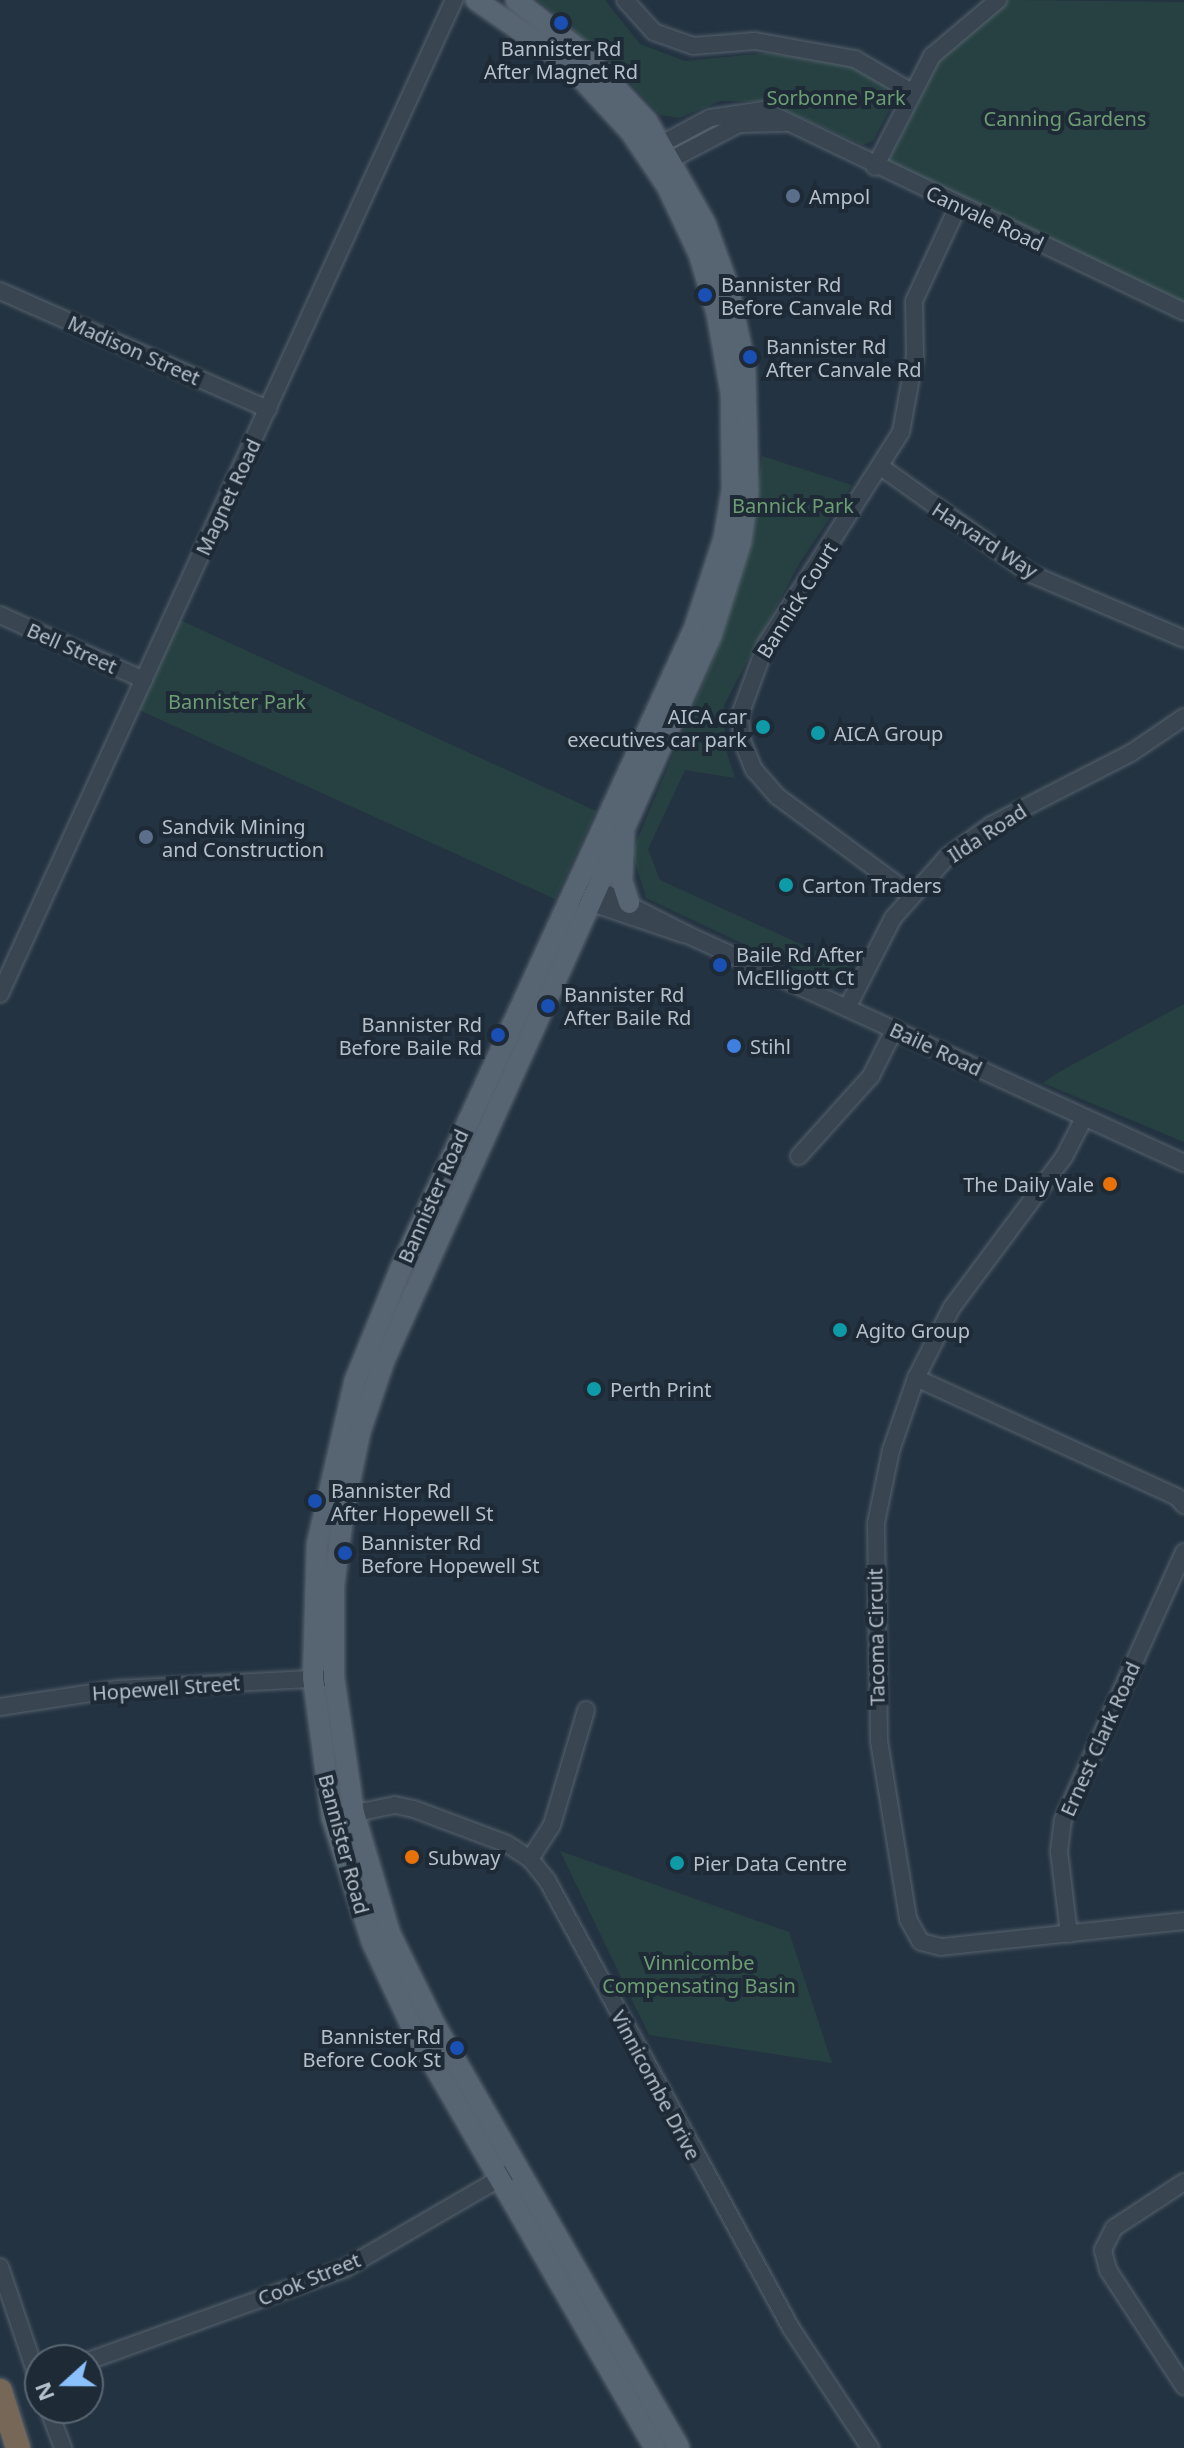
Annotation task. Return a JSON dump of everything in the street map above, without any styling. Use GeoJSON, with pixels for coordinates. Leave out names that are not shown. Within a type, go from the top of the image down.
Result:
{"type":"FeatureCollection","features":[{"type":"Feature","properties":{"kind":"highway"},"geometry":{"type":"LineString","coordinates":[[0,2391],[18,2448]]}},
{"type":"Feature","properties":{"kind":"main road","name":"Bannister Road"},"geometry":{"type":"LineString","coordinates":[[476,0],[566,62],[659,155],[690,232],[717,314],[731,393],[732,490],[724,538],[694,629],[585,892]]}},
{"type":"Feature","properties":{"kind":"main road","name":"Bannister Road"},"geometry":{"type":"LineString","coordinates":[[516,0],[599,69],[659,155],[716,249],[735,311],[749,391],[748,492],[741,542],[711,636],[624,823],[585,892],[400,1270],[355,1380],[317,1544],[332,1818],[356,1897],[392,1988],[679,2448]]}},
{"type":"Feature","properties":{"kind":"main road"},"geometry":{"type":"LineString","coordinates":[[624,823],[622,881],[629,903]]}},
{"type":"Feature","properties":{"kind":"main road","name":"Bannister Road"},"geometry":{"type":"LineString","coordinates":[[324,1678],[354,1813],[396,1947],[508,2174],[655,2448]]}},
{"type":"Feature","properties":{"kind":"street","name":"Magnet Road"},"geometry":{"type":"LineString","coordinates":[[0,994],[454,0]]}},
{"type":"Feature","properties":{"kind":"street"},"geometry":{"type":"LineString","coordinates":[[625,0],[654,32],[693,46],[755,41],[855,59],[912,92]]}},
{"type":"Feature","properties":{"kind":"street"},"geometry":{"type":"LineString","coordinates":[[875,167],[932,56],[998,0]]}},
{"type":"Feature","properties":{"kind":"street","name":"Canvale Road"},"geometry":{"type":"LineString","coordinates":[[659,155],[737,110],[763,110],[875,167],[1184,312]]}},
{"type":"Feature","properties":{"kind":"street","name":"Bannick Court"},"geometry":{"type":"LineString","coordinates":[[910,894],[777,796],[754,770],[741,727],[745,690],[766,644],[881,467],[906,415],[915,356],[914,301],[958,206]]}},
{"type":"Feature","properties":{"kind":"street","name":"Madison Street"},"geometry":{"type":"LineString","coordinates":[[0,291],[268,409]]}},
{"type":"Feature","properties":{"kind":"street","name":"Harvard Way"},"geometry":{"type":"LineString","coordinates":[[881,467],[1031,574],[1184,639]]}},
{"type":"Feature","properties":{"kind":"street","name":"Bell Street"},"geometry":{"type":"LineString","coordinates":[[0,615],[144,680]]}},
{"type":"Feature","properties":{"kind":"street","name":"Ilda Road"},"geometry":{"type":"LineString","coordinates":[[847,1008],[910,894],[946,858],[991,825],[1131,753],[1184,717]]}},
{"type":"Feature","properties":{"kind":"street","name":"Baile Road"},"geometry":{"type":"LineString","coordinates":[[585,892],[629,903],[688,935],[1184,1163]]}},
{"type":"Feature","properties":{"kind":"street","name":"Baile Road"},"geometry":{"type":"LineString","coordinates":[[585,892],[659,930],[688,935]]}},
{"type":"Feature","properties":{"kind":"street"},"geometry":{"type":"LineString","coordinates":[[799,1156],[871,1076],[894,1030]]}},
{"type":"Feature","properties":{"kind":"street","name":"Tacoma Circuit"},"geometry":{"type":"LineString","coordinates":[[1084,1118],[1064,1157],[952,1307],[916,1378],[888,1465],[876,1523],[874,1584],[879,1741],[908,1919],[921,1942],[941,1947],[1184,1921]]}},
{"type":"Feature","properties":{"kind":"street"},"geometry":{"type":"LineString","coordinates":[[916,1378],[1177,1497],[1184,1505]]}},
{"type":"Feature","properties":{"kind":"street","name":"Ernest Clark Road"},"geometry":{"type":"LineString","coordinates":[[1069,1934],[1059,1851],[1063,1820],[1184,1552]]}},
{"type":"Feature","properties":{"kind":"street","name":"Hopewell Street"},"geometry":{"type":"LineString","coordinates":[[0,1707],[117,1689],[324,1678]]}},
{"type":"Feature","properties":{"kind":"street"},"geometry":{"type":"LineString","coordinates":[[530,1859],[552,1825],[586,1710]]}},
{"type":"Feature","properties":{"kind":"street","name":"Vinnicombe Drive"},"geometry":{"type":"LineString","coordinates":[[332,1818],[395,1805],[414,1809],[507,1844],[530,1859],[547,1880],[791,2328],[870,2448]]}},
{"type":"Feature","properties":{"kind":"street","name":"Cook Street"},"geometry":{"type":"LineString","coordinates":[[104,2355],[344,2269],[508,2174]]}},
{"type":"Feature","properties":{"kind":"street"},"geometry":{"type":"LineString","coordinates":[[1184,2182],[1114,2228],[1103,2250],[1108,2270],[1184,2386]]}},
{"type":"Feature","properties":{"kind":"street"},"geometry":{"type":"LineString","coordinates":[[0,2267],[27,2344]]}},
{"type":"Feature","properties":{"kind":"street"},"geometry":{"type":"LineString","coordinates":[[54,2424],[63,2448]]}},
{"type":"Feature","properties":{"kind":"green space","name":"Sorbonne Park"},"geometry":{"type":"Polygon","coordinates":[[[538,0],[605,0],[640,44],[685,61],[766,53],[849,65],[888,87],[895,99],[873,141],[863,145],[764,101],[721,101],[679,118],[660,115],[616,67],[538,0]]]}},
{"type":"Feature","properties":{"kind":"green space","name":"Canning Gardens"},"geometry":{"type":"Polygon","coordinates":[[[1009,0],[1184,2],[1184,305],[887,164],[939,61],[987,10],[1009,0]]]}},
{"type":"Feature","properties":{"kind":"green space","name":"Bannick Park"},"geometry":{"type":"Polygon","coordinates":[[[762,456],[852,485],[799,564],[724,705],[725,747],[735,778],[685,770],[648,849],[660,880],[853,968],[845,981],[832,986],[646,898],[632,852],[714,658],[752,538],[762,456]]]}},
{"type":"Feature","properties":{"kind":"green space","name":"Bannister Park"},"geometry":{"type":"Polygon","coordinates":[[[180,620],[596,811],[555,899],[139,710],[180,620]]]}},
{"type":"Feature","properties":{"kind":"green space"},"geometry":{"type":"Polygon","coordinates":[[[1184,1004],[1184,1142],[1043,1083],[1059,1072],[1184,1004]]]}},
{"type":"Feature","properties":{"kind":"green space","name":"Vinnicombe Compensating Basin"},"geometry":{"type":"Polygon","coordinates":[[[560,1851],[789,1932],[832,2063],[649,2035],[560,1851]]]}},
{"type":"Feature","properties":{"kind":"place","name":"Bannister Rd After Magnet Rd"},"geometry":{"type":"Point","coordinates":[561,23]}},
{"type":"Feature","properties":{"kind":"place","name":"Ampol"},"geometry":{"type":"Point","coordinates":[793,196]}},
{"type":"Feature","properties":{"kind":"place","name":"Bannister Rd Before Canvale Rd"},"geometry":{"type":"Point","coordinates":[705,295]}},
{"type":"Feature","properties":{"kind":"place","name":"Bannister Rd After Canvale Rd"},"geometry":{"type":"Point","coordinates":[750,357]}},
{"type":"Feature","properties":{"kind":"place","name":"AICA car executives car park"},"geometry":{"type":"Point","coordinates":[763,727]}},
{"type":"Feature","properties":{"kind":"place","name":"AICA Group"},"geometry":{"type":"Point","coordinates":[818,733]}},
{"type":"Feature","properties":{"kind":"place","name":"Sandvik Mining and Construction"},"geometry":{"type":"Point","coordinates":[146,837]}},
{"type":"Feature","properties":{"kind":"place","name":"Carton Traders"},"geometry":{"type":"Point","coordinates":[786,885]}},
{"type":"Feature","properties":{"kind":"place","name":"Baile Rd After McElligott Ct"},"geometry":{"type":"Point","coordinates":[720,965]}},
{"type":"Feature","properties":{"kind":"place","name":"Bannister Rd After Baile Rd"},"geometry":{"type":"Point","coordinates":[548,1006]}},
{"type":"Feature","properties":{"kind":"place","name":"Bannister Rd Before Baile Rd"},"geometry":{"type":"Point","coordinates":[498,1035]}},
{"type":"Feature","properties":{"kind":"place","name":"Stihl"},"geometry":{"type":"Point","coordinates":[734,1046]}},
{"type":"Feature","properties":{"kind":"place","name":"The Daily Vale"},"geometry":{"type":"Point","coordinates":[1110,1184]}},
{"type":"Feature","properties":{"kind":"place","name":"Agito Group"},"geometry":{"type":"Point","coordinates":[840,1330]}},
{"type":"Feature","properties":{"kind":"place","name":"Perth Print"},"geometry":{"type":"Point","coordinates":[594,1389]}},
{"type":"Feature","properties":{"kind":"place","name":"Bannister Rd After Hopewell St"},"geometry":{"type":"Point","coordinates":[315,1501]}},
{"type":"Feature","properties":{"kind":"place","name":"Bannister Rd Before Hopewell St"},"geometry":{"type":"Point","coordinates":[345,1553]}},
{"type":"Feature","properties":{"kind":"place","name":"Subway"},"geometry":{"type":"Point","coordinates":[412,1857]}},
{"type":"Feature","properties":{"kind":"place","name":"Pier Data Centre"},"geometry":{"type":"Point","coordinates":[677,1863]}},
{"type":"Feature","properties":{"kind":"place","name":"Bannister Rd Before Cook St"},"geometry":{"type":"Point","coordinates":[457,2048]}}]}
